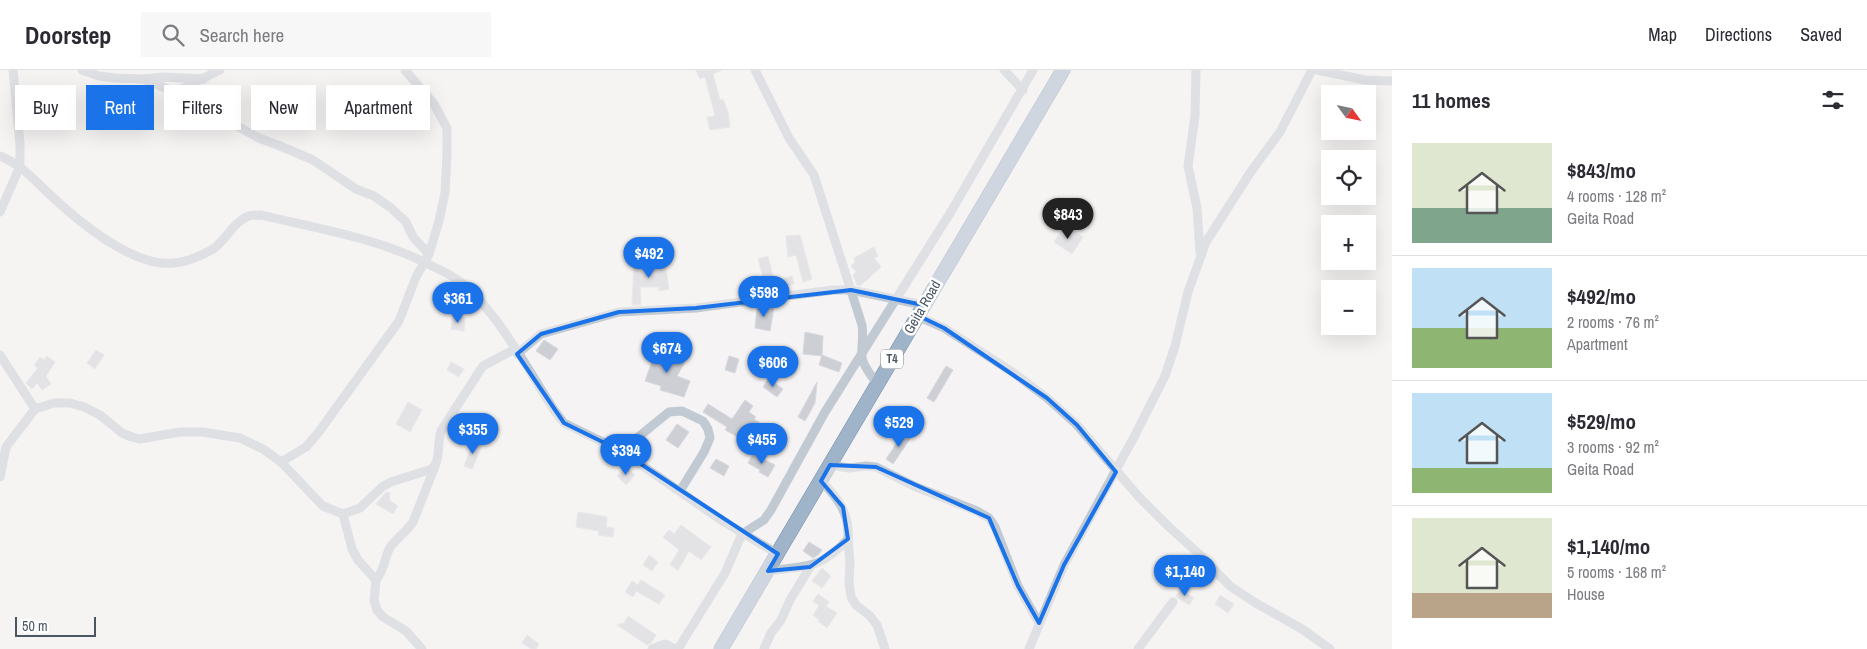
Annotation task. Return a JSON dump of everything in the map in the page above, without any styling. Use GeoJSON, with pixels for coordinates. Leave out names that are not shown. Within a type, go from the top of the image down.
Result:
{"type":"FeatureCollection","features":[{"type":"Feature","properties":{"kind":"highway","name":"Geita Road"},"geometry":{"type":"LineString","coordinates":[[721,649],[822,481],[920,310],[1063,70]]}},
{"type":"Feature","properties":{"kind":"street"},"geometry":{"type":"LineString","coordinates":[[0,212],[20,166],[20,144],[13,70]]}},
{"type":"Feature","properties":{"kind":"street"},"geometry":{"type":"LineString","coordinates":[[82,70],[99,76],[144,79],[163,77],[204,79]]}},
{"type":"Feature","properties":{"kind":"street"},"geometry":{"type":"LineString","coordinates":[[191,85],[220,70]]}},
{"type":"Feature","properties":{"kind":"street"},"geometry":{"type":"LineString","coordinates":[[280,462],[306,447],[318,433],[399,321],[416,277],[427,258],[439,221],[445,192],[448,154],[447,128],[434,104],[405,70]]}},
{"type":"Feature","properties":{"kind":"street"},"geometry":{"type":"LineString","coordinates":[[755,70],[789,138],[814,175],[864,336],[862,355],[868,372],[878,384]]}},
{"type":"Feature","properties":{"kind":"street"},"geometry":{"type":"LineString","coordinates":[[1004,70],[1023,90]]}},
{"type":"Feature","properties":{"kind":"street"},"geometry":{"type":"LineString","coordinates":[[652,649],[666,644],[677,649],[725,573],[742,534],[764,520],[771,510],[825,412],[952,210],[1033,70]]}},
{"type":"Feature","properties":{"kind":"street"},"geometry":{"type":"LineString","coordinates":[[1196,70],[1194,116],[1188,166],[1197,208],[1201,254]]}},
{"type":"Feature","properties":{"kind":"street"},"geometry":{"type":"LineString","coordinates":[[1029,649],[1064,565],[1116,472],[1165,376],[1201,254],[1217,223],[1280,132],[1312,70]]}},
{"type":"Feature","properties":{"kind":"street"},"geometry":{"type":"LineString","coordinates":[[1317,70],[1365,80],[1392,81]]}},
{"type":"Feature","properties":{"kind":"street"},"geometry":{"type":"LineString","coordinates":[[144,79],[164,87]]}},
{"type":"Feature","properties":{"kind":"street"},"geometry":{"type":"LineString","coordinates":[[241,128],[259,138],[313,160],[356,189],[374,196],[406,222],[413,237],[427,258]]}},
{"type":"Feature","properties":{"kind":"street"},"geometry":{"type":"LineString","coordinates":[[0,156],[20,166],[96,232],[135,256],[154,262],[172,264],[189,261],[214,248],[238,223],[250,216],[261,215],[349,235],[427,258],[463,284],[497,323],[564,423],[621,451],[742,534],[778,554]]}},
{"type":"Feature","properties":{"kind":"street"},"geometry":{"type":"LineString","coordinates":[[422,649],[406,631],[383,617],[376,610],[374,600],[376,580],[383,570],[386,556],[392,546],[413,522],[435,466],[441,431],[483,366],[516,352],[541,334],[619,312],[696,308],[810,292],[851,290],[894,300],[920,310],[944,328],[1014,373],[1047,398],[1077,425],[1139,498],[1230,586],[1302,629],[1330,649]]}},
{"type":"Feature","properties":{"kind":"street"},"geometry":{"type":"LineString","coordinates":[[0,355],[34,409]]}},
{"type":"Feature","properties":{"kind":"street"},"geometry":{"type":"LineString","coordinates":[[0,477],[3,450],[34,409],[54,403],[70,403],[100,415],[122,433],[132,438],[140,439],[180,432],[202,432],[240,438],[263,449],[280,462],[323,506],[343,514],[360,508],[390,482],[428,471],[435,466]]}},
{"type":"Feature","properties":{"kind":"street"},"geometry":{"type":"LineString","coordinates":[[621,451],[669,412],[682,412],[703,421],[708,429],[710,438],[704,452],[680,491]]}},
{"type":"Feature","properties":{"kind":"street"},"geometry":{"type":"LineString","coordinates":[[830,465],[849,468],[876,467],[916,487],[977,511],[989,518],[995,527],[1018,586],[1039,623]]}},
{"type":"Feature","properties":{"kind":"street"},"geometry":{"type":"LineString","coordinates":[[822,481],[836,495],[843,507],[849,529],[851,598],[856,605],[870,616],[877,626],[885,649]]}},
{"type":"Feature","properties":{"kind":"street"},"geometry":{"type":"LineString","coordinates":[[343,514],[347,534],[355,555],[376,580]]}},
{"type":"Feature","properties":{"kind":"street"},"geometry":{"type":"LineString","coordinates":[[768,571],[810,567],[830,556],[848,539]]}},
{"type":"Feature","properties":{"kind":"street"},"geometry":{"type":"LineString","coordinates":[[764,649],[771,633],[781,620],[790,600],[810,567]]}},
{"type":"Feature","properties":{"kind":"street"},"geometry":{"type":"LineString","coordinates":[[1138,649],[1173,602]]}},
{"type":"Feature","properties":{"kind":"highlighted area"},"geometry":{"type":"Polygon","coordinates":[[[851,290],[923,305],[917,315],[944,328],[1047,398],[1077,425],[1116,472],[1064,565],[1039,623],[1018,586],[989,518],[876,467],[830,465],[821,481],[843,507],[848,539],[810,567],[768,571],[778,554],[621,451],[564,423],[517,354],[541,334],[619,312],[696,308],[851,290]]]}},
{"type":"Feature","properties":{"kind":"building"},"geometry":{"type":"Polygon","coordinates":[[[696,70],[722,70],[713,74],[720,100],[723,99],[728,112],[730,127],[710,130],[707,117],[715,116],[705,77],[700,79],[696,70]]]}},
{"type":"Feature","properties":{"kind":"building"},"geometry":{"type":"Polygon","coordinates":[[[1065,225],[1083,237],[1072,254],[1054,242],[1065,225]]]}},
{"type":"Feature","properties":{"kind":"building"},"geometry":{"type":"Polygon","coordinates":[[[800,235],[812,279],[803,282],[796,255],[788,257],[786,236],[800,235]]]}},
{"type":"Feature","properties":{"kind":"building"},"geometry":{"type":"Polygon","coordinates":[[[874,247],[878,256],[874,258],[881,267],[860,286],[857,285],[853,275],[856,272],[851,266],[855,262],[854,258],[874,247]]]}},
{"type":"Feature","properties":{"kind":"building"},"geometry":{"type":"Polygon","coordinates":[[[768,256],[774,281],[792,276],[794,284],[767,291],[758,259],[768,256]]]}},
{"type":"Feature","properties":{"kind":"building"},"geometry":{"type":"Polygon","coordinates":[[[665,263],[669,289],[659,291],[659,287],[640,287],[641,305],[632,305],[634,264],[665,263]]]}},
{"type":"Feature","properties":{"kind":"building"},"geometry":{"type":"Polygon","coordinates":[[[774,307],[770,331],[755,328],[757,308],[774,307]]]}},
{"type":"Feature","properties":{"kind":"building"},"geometry":{"type":"Polygon","coordinates":[[[453,316],[465,318],[464,331],[451,329],[453,316]]]}},
{"type":"Feature","properties":{"kind":"building"},"geometry":{"type":"Polygon","coordinates":[[[805,332],[823,336],[822,356],[803,354],[805,332]]]}},
{"type":"Feature","properties":{"kind":"building"},"geometry":{"type":"Polygon","coordinates":[[[544,340],[558,349],[550,360],[536,351],[544,340]]]}},
{"type":"Feature","properties":{"kind":"building"},"geometry":{"type":"Polygon","coordinates":[[[96,350],[104,355],[95,369],[87,363],[96,350]]]}},
{"type":"Feature","properties":{"kind":"building"},"geometry":{"type":"Polygon","coordinates":[[[656,350],[685,362],[677,376],[690,381],[684,397],[660,390],[661,386],[645,381],[656,350]]]}},
{"type":"Feature","properties":{"kind":"building"},"geometry":{"type":"Polygon","coordinates":[[[822,355],[842,363],[839,372],[819,365],[822,355]]]}},
{"type":"Feature","properties":{"kind":"building"},"geometry":{"type":"Polygon","coordinates":[[[47,356],[55,362],[46,376],[51,384],[42,390],[37,383],[32,389],[26,383],[38,368],[34,365],[40,357],[44,360],[47,356]]]}},
{"type":"Feature","properties":{"kind":"building"},"geometry":{"type":"Polygon","coordinates":[[[729,356],[739,359],[735,373],[725,370],[729,356]]]}},
{"type":"Feature","properties":{"kind":"building"},"geometry":{"type":"Polygon","coordinates":[[[451,362],[464,369],[459,377],[447,370],[451,362]]]}},
{"type":"Feature","properties":{"kind":"building"},"geometry":{"type":"Polygon","coordinates":[[[946,366],[953,370],[934,402],[927,398],[946,366]]]}},
{"type":"Feature","properties":{"kind":"building"},"geometry":{"type":"Polygon","coordinates":[[[768,379],[783,389],[777,397],[763,387],[768,379]]]}},
{"type":"Feature","properties":{"kind":"building"},"geometry":{"type":"Polygon","coordinates":[[[817,382],[815,403],[805,421],[798,417],[817,382]]]}},
{"type":"Feature","properties":{"kind":"building"},"geometry":{"type":"Polygon","coordinates":[[[745,400],[753,406],[749,412],[756,417],[754,419],[769,429],[757,447],[725,430],[727,427],[703,412],[708,404],[732,419],[745,400]]]}},
{"type":"Feature","properties":{"kind":"building"},"geometry":{"type":"Polygon","coordinates":[[[408,402],[422,410],[410,432],[396,424],[408,402]]]}},
{"type":"Feature","properties":{"kind":"building"},"geometry":{"type":"Polygon","coordinates":[[[677,424],[689,432],[678,448],[666,440],[677,424]]]}},
{"type":"Feature","properties":{"kind":"building"},"geometry":{"type":"Polygon","coordinates":[[[905,431],[912,436],[893,464],[886,459],[905,431]]]}},
{"type":"Feature","properties":{"kind":"building"},"geometry":{"type":"Polygon","coordinates":[[[474,441],[483,444],[472,469],[464,466],[474,441]]]}},
{"type":"Feature","properties":{"kind":"building"},"geometry":{"type":"Polygon","coordinates":[[[753,454],[775,465],[768,477],[748,463],[753,454]]]}},
{"type":"Feature","properties":{"kind":"building"},"geometry":{"type":"Polygon","coordinates":[[[716,459],[729,466],[724,476],[710,468],[716,459]]]}},
{"type":"Feature","properties":{"kind":"building"},"geometry":{"type":"Polygon","coordinates":[[[626,466],[635,475],[626,485],[617,476],[626,466]]]}},
{"type":"Feature","properties":{"kind":"building"},"geometry":{"type":"Polygon","coordinates":[[[386,492],[390,493],[389,500],[398,506],[393,514],[376,504],[386,492]]]}},
{"type":"Feature","properties":{"kind":"building"},"geometry":{"type":"Polygon","coordinates":[[[578,512],[607,517],[606,527],[614,528],[613,537],[598,535],[599,531],[576,527],[578,512]]]}},
{"type":"Feature","properties":{"kind":"building"},"geometry":{"type":"Polygon","coordinates":[[[681,525],[711,547],[701,560],[689,551],[678,570],[670,565],[679,550],[663,537],[669,530],[674,534],[681,525]]]}},
{"type":"Feature","properties":{"kind":"building"},"geometry":{"type":"Polygon","coordinates":[[[809,542],[822,550],[813,558],[803,551],[809,542]]]}},
{"type":"Feature","properties":{"kind":"building"},"geometry":{"type":"Polygon","coordinates":[[[649,555],[658,562],[652,571],[643,565],[649,555]]]}},
{"type":"Feature","properties":{"kind":"building"},"geometry":{"type":"Polygon","coordinates":[[[822,568],[831,576],[822,588],[812,581],[822,568]]]}},
{"type":"Feature","properties":{"kind":"building"},"geometry":{"type":"Polygon","coordinates":[[[641,580],[665,595],[659,604],[636,591],[633,597],[625,592],[632,581],[638,585],[641,580]]]}},
{"type":"Feature","properties":{"kind":"building"},"geometry":{"type":"Polygon","coordinates":[[[1180,589],[1194,598],[1189,605],[1176,597],[1180,589]]]}},
{"type":"Feature","properties":{"kind":"building"},"geometry":{"type":"Polygon","coordinates":[[[818,594],[829,602],[826,606],[837,613],[827,628],[813,615],[819,606],[813,601],[818,594]]]}},
{"type":"Feature","properties":{"kind":"building"},"geometry":{"type":"Polygon","coordinates":[[[1220,595],[1234,604],[1228,613],[1215,604],[1220,595]]]}},
{"type":"Feature","properties":{"kind":"building"},"geometry":{"type":"Polygon","coordinates":[[[628,616],[656,635],[651,643],[647,645],[617,625],[624,623],[628,616]]]}},
{"type":"Feature","properties":{"kind":"building"},"geometry":{"type":"Polygon","coordinates":[[[527,635],[539,644],[536,649],[531,649],[522,643],[527,635]]]}}]}
